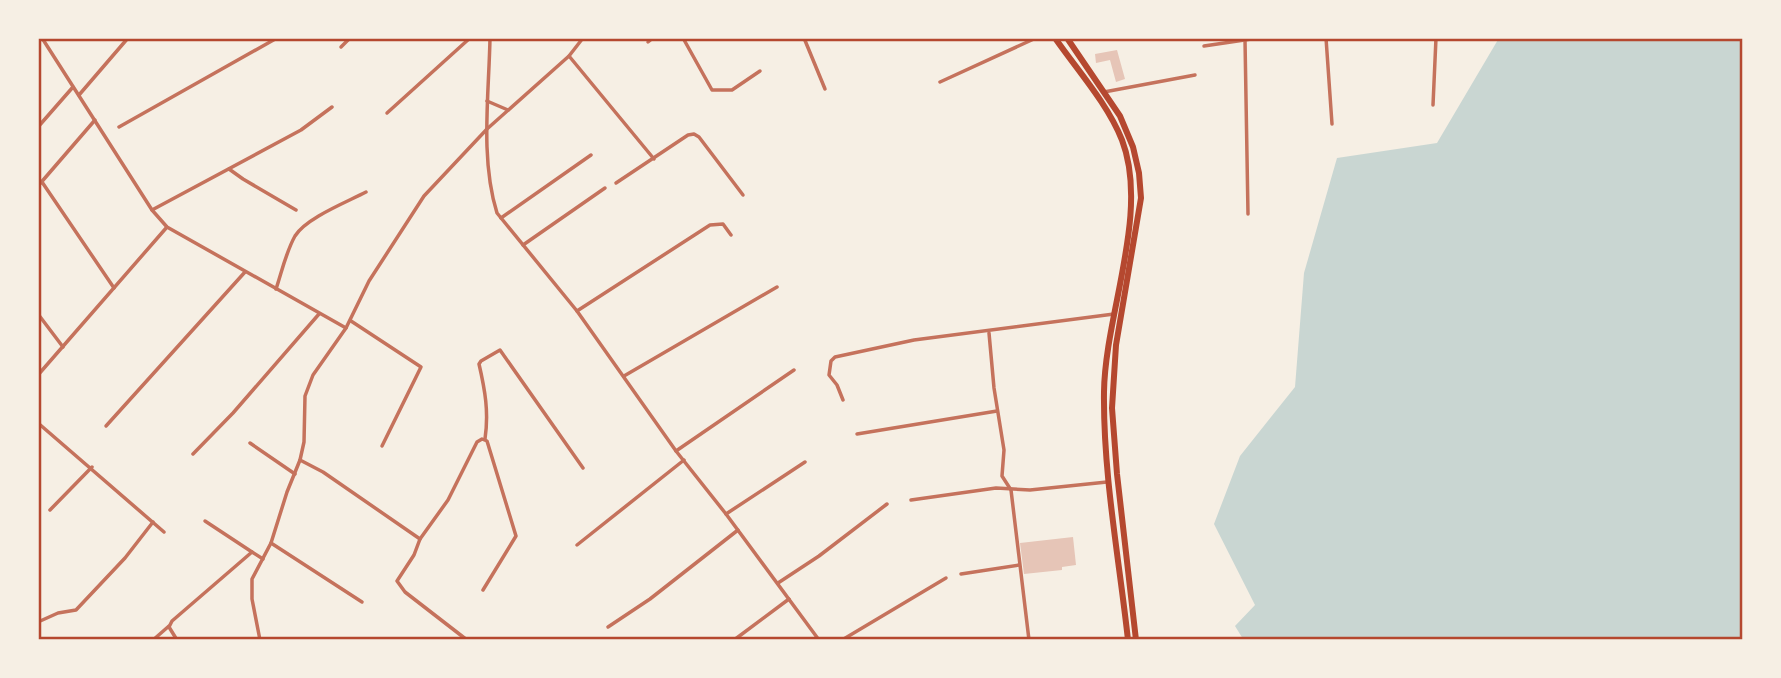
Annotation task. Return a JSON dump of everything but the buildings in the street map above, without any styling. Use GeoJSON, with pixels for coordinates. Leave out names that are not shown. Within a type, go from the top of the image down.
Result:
{"type":"FeatureCollection","features":[{"type":"Feature","properties":{"kind":"main road"},"geometry":{"type":"LineString","coordinates":[[1055,38],[1108,113],[1122,142],[1130,172],[1130,222],[1108,347],[1104,390],[1109,482],[1128,639]]}},
{"type":"Feature","properties":{"kind":"main road"},"geometry":{"type":"LineString","coordinates":[[1067,38],[1129,135],[1136,157],[1140,189],[1138,222],[1116,345],[1112,408],[1136,639]]}},
{"type":"Feature","properties":{"kind":"street"},"geometry":{"type":"LineString","coordinates":[[42,38],[152,210],[167,227],[346,328]]}},
{"type":"Feature","properties":{"kind":"street"},"geometry":{"type":"LineString","coordinates":[[79,95],[128,38]]}},
{"type":"Feature","properties":{"kind":"street"},"geometry":{"type":"LineString","coordinates":[[118,127],[277,38]]}},
{"type":"Feature","properties":{"kind":"street"},"geometry":{"type":"LineString","coordinates":[[341,47],[350,38]]}},
{"type":"Feature","properties":{"kind":"street"},"geometry":{"type":"LineString","coordinates":[[387,113],[470,38]]}},
{"type":"Feature","properties":{"kind":"street"},"geometry":{"type":"LineString","coordinates":[[490,38],[487,129],[492,197],[500,219],[577,311],[676,451],[819,639]]}},
{"type":"Feature","properties":{"kind":"street"},"geometry":{"type":"LineString","coordinates":[[260,639],[252,579],[271,543],[300,460],[304,442],[305,396],[313,375],[351,321],[369,281],[424,197],[487,129],[569,56],[583,38]]}},
{"type":"Feature","properties":{"kind":"street"},"geometry":{"type":"LineString","coordinates":[[648,41],[653,38]]}},
{"type":"Feature","properties":{"kind":"street"},"geometry":{"type":"LineString","coordinates":[[683,38],[712,90],[732,90],[760,71]]}},
{"type":"Feature","properties":{"kind":"street"},"geometry":{"type":"LineString","coordinates":[[804,38],[825,89]]}},
{"type":"Feature","properties":{"kind":"street"},"geometry":{"type":"LineString","coordinates":[[940,82],[1036,38]]}},
{"type":"Feature","properties":{"kind":"street"},"geometry":{"type":"LineString","coordinates":[[1204,46],[1258,38]]}},
{"type":"Feature","properties":{"kind":"street"},"geometry":{"type":"LineString","coordinates":[[1326,38],[1332,124]]}},
{"type":"Feature","properties":{"kind":"street"},"geometry":{"type":"LineString","coordinates":[[1433,105],[1436,38]]}},
{"type":"Feature","properties":{"kind":"street"},"geometry":{"type":"LineString","coordinates":[[1245,40],[1248,214]]}},
{"type":"Feature","properties":{"kind":"street"},"geometry":{"type":"LineString","coordinates":[[569,56],[654,159]]}},
{"type":"Feature","properties":{"kind":"street"},"geometry":{"type":"LineString","coordinates":[[1104,93],[1195,75]]}},
{"type":"Feature","properties":{"kind":"street"},"geometry":{"type":"LineString","coordinates":[[38,127],[73,87]]}},
{"type":"Feature","properties":{"kind":"street"},"geometry":{"type":"LineString","coordinates":[[487,101],[508,110]]}},
{"type":"Feature","properties":{"kind":"street"},"geometry":{"type":"LineString","coordinates":[[152,210],[301,130],[332,107]]}},
{"type":"Feature","properties":{"kind":"street"},"geometry":{"type":"LineString","coordinates":[[95,120],[40,184],[114,288]]}},
{"type":"Feature","properties":{"kind":"street"},"geometry":{"type":"LineString","coordinates":[[616,183],[688,135],[694,134],[743,195]]}},
{"type":"Feature","properties":{"kind":"street"},"geometry":{"type":"LineString","coordinates":[[500,219],[591,155]]}},
{"type":"Feature","properties":{"kind":"street"},"geometry":{"type":"LineString","coordinates":[[229,168],[296,210]]}},
{"type":"Feature","properties":{"kind":"street"},"geometry":{"type":"LineString","coordinates":[[523,245],[605,188]]}},
{"type":"Feature","properties":{"kind":"street"},"geometry":{"type":"LineString","coordinates":[[276,289],[288,251],[298,232],[316,218],[366,192]]}},
{"type":"Feature","properties":{"kind":"street"},"geometry":{"type":"LineString","coordinates":[[577,311],[710,225],[723,224],[732,235]]}},
{"type":"Feature","properties":{"kind":"street"},"geometry":{"type":"LineString","coordinates":[[38,375],[167,227]]}},
{"type":"Feature","properties":{"kind":"street"},"geometry":{"type":"LineString","coordinates":[[106,426],[244,272]]}},
{"type":"Feature","properties":{"kind":"street"},"geometry":{"type":"LineString","coordinates":[[624,376],[777,287]]}},
{"type":"Feature","properties":{"kind":"street"},"geometry":{"type":"LineString","coordinates":[[38,314],[63,347]]}},
{"type":"Feature","properties":{"kind":"street"},"geometry":{"type":"LineString","coordinates":[[193,454],[233,413],[319,314]]}},
{"type":"Feature","properties":{"kind":"street"},"geometry":{"type":"LineString","coordinates":[[843,400],[837,385],[829,376],[831,361],[835,357],[914,341],[1114,314]]}},
{"type":"Feature","properties":{"kind":"street"},"geometry":{"type":"LineString","coordinates":[[351,321],[421,367],[382,446]]}},
{"type":"Feature","properties":{"kind":"street"},"geometry":{"type":"LineString","coordinates":[[989,332],[1004,458],[1002,476],[1011,490],[1028,639]]}},
{"type":"Feature","properties":{"kind":"street"},"geometry":{"type":"LineString","coordinates":[[483,590],[516,536],[485,439],[488,422],[486,390],[479,364],[481,361],[500,350],[583,468]]}},
{"type":"Feature","properties":{"kind":"street"},"geometry":{"type":"LineString","coordinates":[[676,451],[794,370]]}},
{"type":"Feature","properties":{"kind":"street"},"geometry":{"type":"LineString","coordinates":[[857,434],[997,411]]}},
{"type":"Feature","properties":{"kind":"street"},"geometry":{"type":"LineString","coordinates":[[38,423],[164,532]]}},
{"type":"Feature","properties":{"kind":"street"},"geometry":{"type":"LineString","coordinates":[[467,639],[405,592],[397,582],[416,551],[420,539],[448,500],[477,442],[485,439]]}},
{"type":"Feature","properties":{"kind":"street"},"geometry":{"type":"LineString","coordinates":[[250,443],[295,474]]}},
{"type":"Feature","properties":{"kind":"street"},"geometry":{"type":"LineString","coordinates":[[300,460],[323,472],[420,539]]}},
{"type":"Feature","properties":{"kind":"street"},"geometry":{"type":"LineString","coordinates":[[577,545],[684,460]]}},
{"type":"Feature","properties":{"kind":"street"},"geometry":{"type":"LineString","coordinates":[[726,514],[805,463]]}},
{"type":"Feature","properties":{"kind":"street"},"geometry":{"type":"LineString","coordinates":[[50,510],[92,467]]}},
{"type":"Feature","properties":{"kind":"street"},"geometry":{"type":"LineString","coordinates":[[911,500],[996,488],[1011,490],[1109,482]]}},
{"type":"Feature","properties":{"kind":"street"},"geometry":{"type":"LineString","coordinates":[[777,583],[819,556],[887,504]]}},
{"type":"Feature","properties":{"kind":"street"},"geometry":{"type":"LineString","coordinates":[[205,521],[263,559]]}},
{"type":"Feature","properties":{"kind":"street"},"geometry":{"type":"LineString","coordinates":[[38,622],[58,613],[76,610],[125,558],[153,522]]}},
{"type":"Feature","properties":{"kind":"street"},"geometry":{"type":"LineString","coordinates":[[608,627],[679,577],[738,530]]}},
{"type":"Feature","properties":{"kind":"street"},"geometry":{"type":"LineString","coordinates":[[271,543],[362,602]]}},
{"type":"Feature","properties":{"kind":"street"},"geometry":{"type":"LineString","coordinates":[[153,639],[252,552]]}},
{"type":"Feature","properties":{"kind":"street"},"geometry":{"type":"LineString","coordinates":[[961,574],[1019,565]]}},
{"type":"Feature","properties":{"kind":"street"},"geometry":{"type":"LineString","coordinates":[[842,639],[946,578]]}},
{"type":"Feature","properties":{"kind":"street"},"geometry":{"type":"LineString","coordinates":[[734,639],[789,599]]}},
{"type":"Feature","properties":{"kind":"street"},"geometry":{"type":"LineString","coordinates":[[169,626],[177,639]]}},
{"type":"Feature","properties":{"kind":"shaded area"},"geometry":{"type":"Polygon","coordinates":[[[1499,38],[1742,39],[1742,639],[1243,639],[1235,626],[1255,605],[1214,524],[1240,456],[1295,387],[1304,273],[1337,158],[1437,143],[1499,38]]]}}]}
